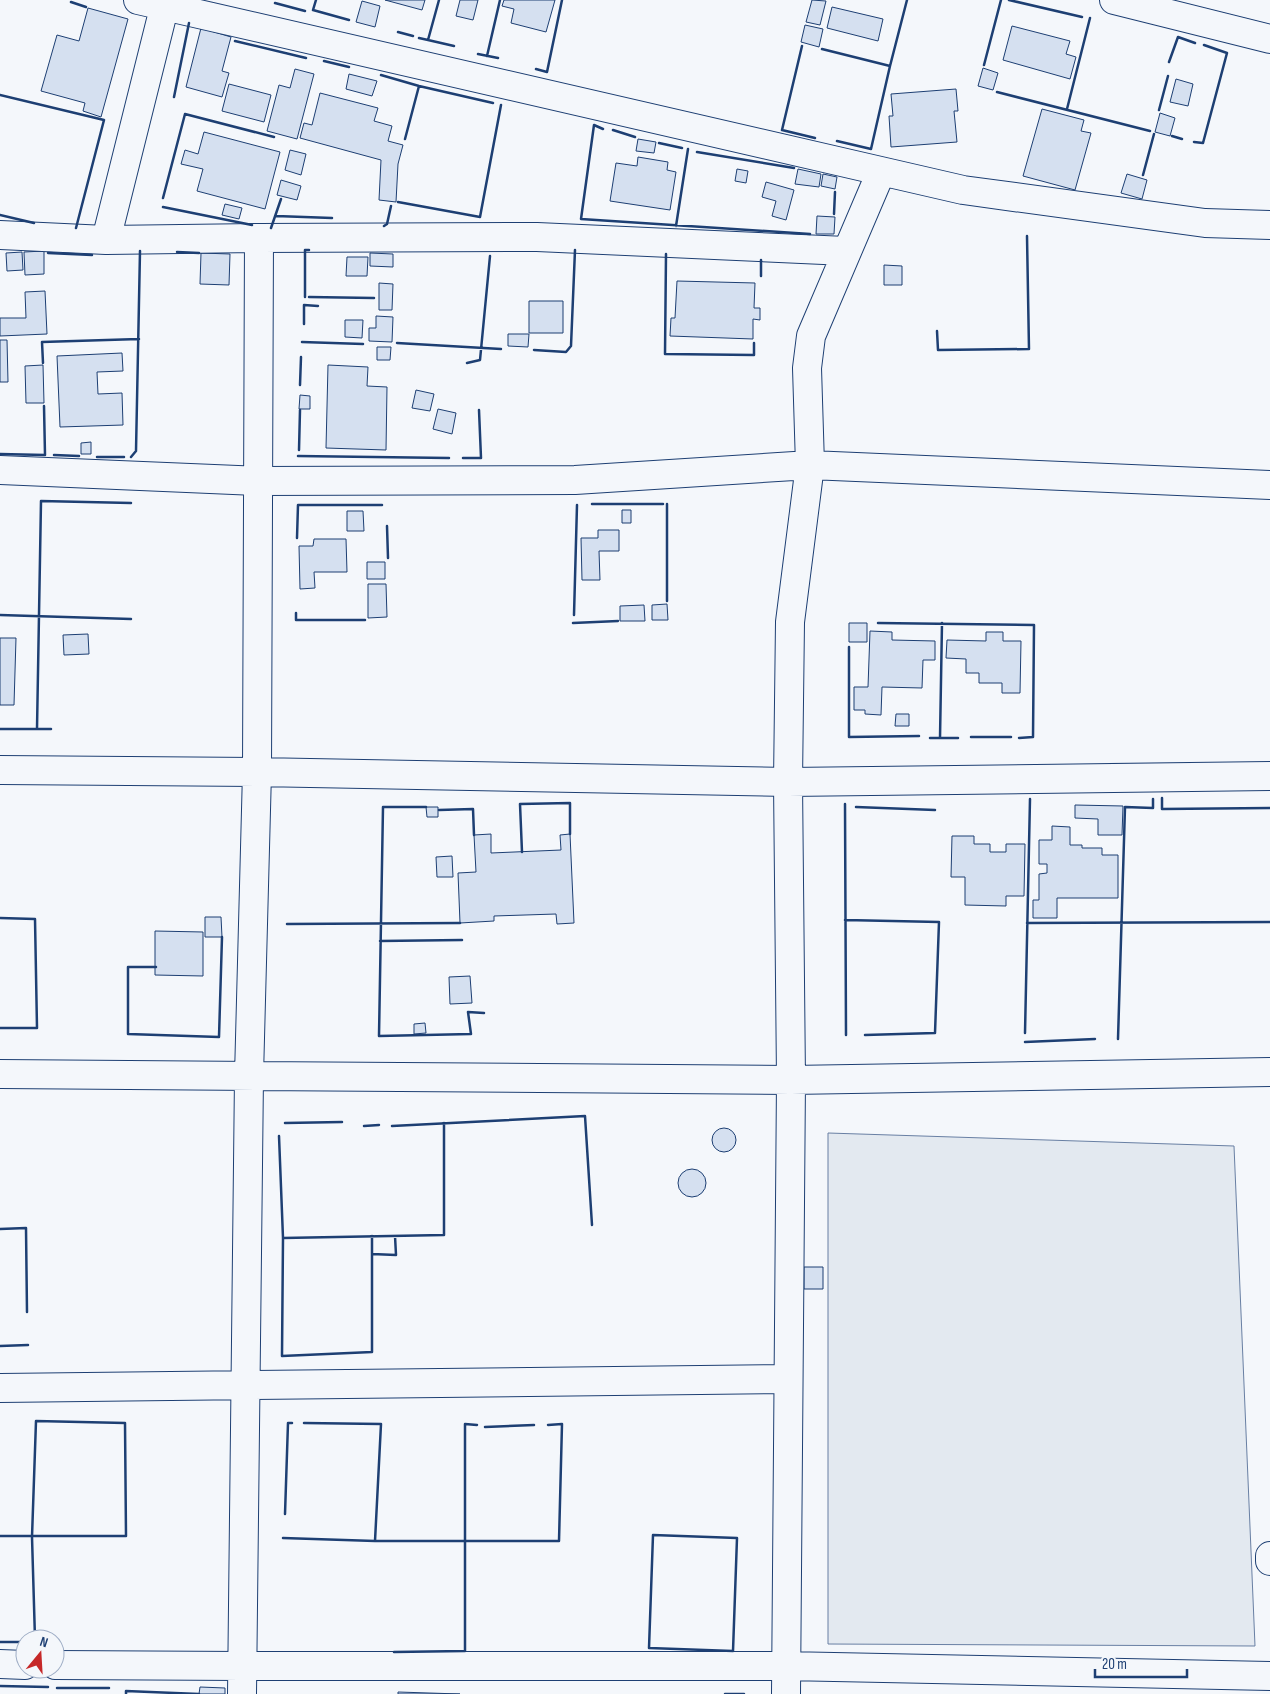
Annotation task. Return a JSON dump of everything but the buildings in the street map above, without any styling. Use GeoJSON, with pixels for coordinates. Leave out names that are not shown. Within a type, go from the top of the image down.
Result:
{"type":"FeatureCollection","features":[{"type":"Feature","properties":{"kind":"street"},"geometry":{"type":"LineString","coordinates":[[138,0],[165,3],[963,190],[1205,223],[1270,225]]}},
{"type":"Feature","properties":{"kind":"street"},"geometry":{"type":"LineString","coordinates":[[1114,0],[1211,11],[1270,39]]}},
{"type":"Feature","properties":{"kind":"street"},"geometry":{"type":"LineString","coordinates":[[106,240],[165,3]]}},
{"type":"Feature","properties":{"kind":"street"},"geometry":{"type":"LineString","coordinates":[[786,1694],[791,1080],[788,782],[790,622],[810,465],[806,368],[812,336],[846,251],[881,172]]}},
{"type":"Feature","properties":{"kind":"street"},"geometry":{"type":"LineString","coordinates":[[0,235],[106,240],[537,237],[846,251]]}},
{"type":"Feature","properties":{"kind":"street"},"geometry":{"type":"LineString","coordinates":[[242,1694],[249,1076],[257,772],[259,238]]}},
{"type":"Feature","properties":{"kind":"street"},"geometry":{"type":"LineString","coordinates":[[0,470],[259,481],[575,480],[810,465],[1270,485]]}},
{"type":"Feature","properties":{"kind":"street"},"geometry":{"type":"LineString","coordinates":[[0,770],[257,772],[788,782],[1270,776]]}},
{"type":"Feature","properties":{"kind":"street"},"geometry":{"type":"LineString","coordinates":[[0,1074],[791,1080],[1270,1072]]}},
{"type":"Feature","properties":{"kind":"street"},"geometry":{"type":"LineString","coordinates":[[0,1388],[788,1379]]}},
{"type":"Feature","properties":{"kind":"street"},"geometry":{"type":"LineString","coordinates":[[1270,1556],[1270,1561]]}},
{"type":"Feature","properties":{"kind":"street"},"geometry":{"type":"LineString","coordinates":[[0,1664],[15,1664]]}},
{"type":"Feature","properties":{"kind":"street"},"geometry":{"type":"LineString","coordinates":[[65,1665],[785,1666],[1270,1676]]}},
{"type":"Feature","properties":{"kind":"shaded area"},"geometry":{"type":"Polygon","coordinates":[[[828,1133],[1234,1146],[1255,1646],[828,1644],[828,1133]]]}},
{"type":"Feature","properties":{"kind":"wall"},"geometry":{"type":"LineString","coordinates":[[316,0],[313,10],[349,20]]}},
{"type":"Feature","properties":{"kind":"wall"},"geometry":{"type":"LineString","coordinates":[[419,38],[428,40],[439,0]]}},
{"type":"Feature","properties":{"kind":"wall"},"geometry":{"type":"LineString","coordinates":[[487,56],[500,0]]}},
{"type":"Feature","properties":{"kind":"wall"},"geometry":{"type":"LineString","coordinates":[[536,69],[547,72],[562,0]]}},
{"type":"Feature","properties":{"kind":"wall"},"geometry":{"type":"LineString","coordinates":[[837,141],[871,149],[907,0]]}},
{"type":"Feature","properties":{"kind":"wall"},"geometry":{"type":"LineString","coordinates":[[984,65],[1001,0]]}},
{"type":"Feature","properties":{"kind":"wall"},"geometry":{"type":"LineString","coordinates":[[1009,0],[1082,17]]}},
{"type":"Feature","properties":{"kind":"wall"},"geometry":{"type":"LineString","coordinates":[[71,2],[86,7]]}},
{"type":"Feature","properties":{"kind":"wall"},"geometry":{"type":"LineString","coordinates":[[275,3],[305,11]]}},
{"type":"Feature","properties":{"kind":"wall"},"geometry":{"type":"LineString","coordinates":[[1067,109],[1090,18]]}},
{"type":"Feature","properties":{"kind":"wall"},"geometry":{"type":"LineString","coordinates":[[174,97],[189,23]]}},
{"type":"Feature","properties":{"kind":"wall"},"geometry":{"type":"LineString","coordinates":[[398,32],[413,36]]}},
{"type":"Feature","properties":{"kind":"wall"},"geometry":{"type":"LineString","coordinates":[[1169,62],[1178,37],[1195,43]]}},
{"type":"Feature","properties":{"kind":"wall"},"geometry":{"type":"LineString","coordinates":[[428,40],[454,46]]}},
{"type":"Feature","properties":{"kind":"wall"},"geometry":{"type":"LineString","coordinates":[[235,41],[306,58]]}},
{"type":"Feature","properties":{"kind":"wall"},"geometry":{"type":"LineString","coordinates":[[1194,142],[1203,143],[1227,53],[1204,45]]}},
{"type":"Feature","properties":{"kind":"wall"},"geometry":{"type":"LineString","coordinates":[[802,46],[782,130],[815,138]]}},
{"type":"Feature","properties":{"kind":"wall"},"geometry":{"type":"LineString","coordinates":[[822,49],[890,66]]}},
{"type":"Feature","properties":{"kind":"wall"},"geometry":{"type":"LineString","coordinates":[[478,54],[498,58]]}},
{"type":"Feature","properties":{"kind":"wall"},"geometry":{"type":"LineString","coordinates":[[324,61],[349,67]]}},
{"type":"Feature","properties":{"kind":"wall"},"geometry":{"type":"LineString","coordinates":[[381,75],[493,103]]}},
{"type":"Feature","properties":{"kind":"wall"},"geometry":{"type":"LineString","coordinates":[[1159,110],[1168,76]]}},
{"type":"Feature","properties":{"kind":"wall"},"geometry":{"type":"LineString","coordinates":[[405,139],[419,86]]}},
{"type":"Feature","properties":{"kind":"wall"},"geometry":{"type":"LineString","coordinates":[[997,92],[1150,131]]}},
{"type":"Feature","properties":{"kind":"wall"},"geometry":{"type":"LineString","coordinates":[[0,95],[104,120],[76,228]]}},
{"type":"Feature","properties":{"kind":"wall"},"geometry":{"type":"LineString","coordinates":[[398,202],[480,217],[501,105]]}},
{"type":"Feature","properties":{"kind":"wall"},"geometry":{"type":"LineString","coordinates":[[163,198],[185,114],[274,137]]}},
{"type":"Feature","properties":{"kind":"wall"},"geometry":{"type":"LineString","coordinates":[[603,129],[594,125],[581,219],[810,234]]}},
{"type":"Feature","properties":{"kind":"wall"},"geometry":{"type":"LineString","coordinates":[[613,130],[635,137]]}},
{"type":"Feature","properties":{"kind":"wall"},"geometry":{"type":"LineString","coordinates":[[1143,175],[1154,134]]}},
{"type":"Feature","properties":{"kind":"wall"},"geometry":{"type":"LineString","coordinates":[[1172,136],[1182,139]]}},
{"type":"Feature","properties":{"kind":"wall"},"geometry":{"type":"LineString","coordinates":[[659,143],[682,148]]}},
{"type":"Feature","properties":{"kind":"wall"},"geometry":{"type":"LineString","coordinates":[[676,226],[688,149]]}},
{"type":"Feature","properties":{"kind":"wall"},"geometry":{"type":"LineString","coordinates":[[697,152],[794,168]]}},
{"type":"Feature","properties":{"kind":"wall"},"geometry":{"type":"LineString","coordinates":[[834,214],[835,192]]}},
{"type":"Feature","properties":{"kind":"wall"},"geometry":{"type":"LineString","coordinates":[[271,228],[281,199]]}},
{"type":"Feature","properties":{"kind":"wall"},"geometry":{"type":"LineString","coordinates":[[384,226],[387,224],[391,206]]}},
{"type":"Feature","properties":{"kind":"wall"},"geometry":{"type":"LineString","coordinates":[[163,207],[252,225]]}},
{"type":"Feature","properties":{"kind":"wall"},"geometry":{"type":"LineString","coordinates":[[0,215],[34,223]]}},
{"type":"Feature","properties":{"kind":"wall"},"geometry":{"type":"LineString","coordinates":[[276,216],[332,218]]}},
{"type":"Feature","properties":{"kind":"wall"},"geometry":{"type":"LineString","coordinates":[[937,331],[938,350],[1029,349],[1027,236]]}},
{"type":"Feature","properties":{"kind":"wall"},"geometry":{"type":"LineString","coordinates":[[305,297],[305,250],[309,250]]}},
{"type":"Feature","properties":{"kind":"wall"},"geometry":{"type":"LineString","coordinates":[[534,350],[566,352],[571,346],[575,250]]}},
{"type":"Feature","properties":{"kind":"wall"},"geometry":{"type":"LineString","coordinates":[[131,457],[136,451],[140,251]]}},
{"type":"Feature","properties":{"kind":"wall"},"geometry":{"type":"LineString","coordinates":[[177,252],[199,253]]}},
{"type":"Feature","properties":{"kind":"wall"},"geometry":{"type":"LineString","coordinates":[[48,253],[92,255]]}},
{"type":"Feature","properties":{"kind":"wall"},"geometry":{"type":"LineString","coordinates":[[666,254],[665,354],[754,355],[754,343]]}},
{"type":"Feature","properties":{"kind":"wall"},"geometry":{"type":"LineString","coordinates":[[467,363],[480,360],[490,256]]}},
{"type":"Feature","properties":{"kind":"wall"},"geometry":{"type":"LineString","coordinates":[[761,260],[761,276]]}},
{"type":"Feature","properties":{"kind":"wall"},"geometry":{"type":"LineString","coordinates":[[309,297],[374,298]]}},
{"type":"Feature","properties":{"kind":"wall"},"geometry":{"type":"LineString","coordinates":[[304,324],[304,305],[318,306]]}},
{"type":"Feature","properties":{"kind":"wall"},"geometry":{"type":"LineString","coordinates":[[43,363],[42,342],[139,339]]}},
{"type":"Feature","properties":{"kind":"wall"},"geometry":{"type":"LineString","coordinates":[[302,342],[363,344]]}},
{"type":"Feature","properties":{"kind":"wall"},"geometry":{"type":"LineString","coordinates":[[397,343],[501,349]]}},
{"type":"Feature","properties":{"kind":"wall"},"geometry":{"type":"LineString","coordinates":[[300,385],[301,357]]}},
{"type":"Feature","properties":{"kind":"wall"},"geometry":{"type":"LineString","coordinates":[[0,454],[45,455],[44,406]]}},
{"type":"Feature","properties":{"kind":"wall"},"geometry":{"type":"LineString","coordinates":[[299,450],[300,410]]}},
{"type":"Feature","properties":{"kind":"wall"},"geometry":{"type":"LineString","coordinates":[[463,458],[481,458],[479,410]]}},
{"type":"Feature","properties":{"kind":"wall"},"geometry":{"type":"LineString","coordinates":[[54,455],[79,456]]}},
{"type":"Feature","properties":{"kind":"wall"},"geometry":{"type":"LineString","coordinates":[[298,456],[449,458]]}},
{"type":"Feature","properties":{"kind":"wall"},"geometry":{"type":"LineString","coordinates":[[97,457],[124,457]]}},
{"type":"Feature","properties":{"kind":"wall"},"geometry":{"type":"LineString","coordinates":[[37,729],[41,501],[131,503]]}},
{"type":"Feature","properties":{"kind":"wall"},"geometry":{"type":"LineString","coordinates":[[592,504],[663,504]]}},
{"type":"Feature","properties":{"kind":"wall"},"geometry":{"type":"LineString","coordinates":[[667,504],[667,601]]}},
{"type":"Feature","properties":{"kind":"wall"},"geometry":{"type":"LineString","coordinates":[[297,538],[298,505],[382,505]]}},
{"type":"Feature","properties":{"kind":"wall"},"geometry":{"type":"LineString","coordinates":[[574,615],[577,505]]}},
{"type":"Feature","properties":{"kind":"wall"},"geometry":{"type":"LineString","coordinates":[[387,526],[388,558]]}},
{"type":"Feature","properties":{"kind":"wall"},"geometry":{"type":"LineString","coordinates":[[296,613],[296,620],[365,620]]}},
{"type":"Feature","properties":{"kind":"wall"},"geometry":{"type":"LineString","coordinates":[[0,615],[131,619]]}},
{"type":"Feature","properties":{"kind":"wall"},"geometry":{"type":"LineString","coordinates":[[573,623],[618,621]]}},
{"type":"Feature","properties":{"kind":"wall"},"geometry":{"type":"LineString","coordinates":[[878,623],[1034,625],[1033,737],[1019,738]]}},
{"type":"Feature","properties":{"kind":"wall"},"geometry":{"type":"LineString","coordinates":[[940,738],[942,623]]}},
{"type":"Feature","properties":{"kind":"wall"},"geometry":{"type":"LineString","coordinates":[[849,647],[849,737],[919,736]]}},
{"type":"Feature","properties":{"kind":"wall"},"geometry":{"type":"LineString","coordinates":[[0,729],[51,729]]}},
{"type":"Feature","properties":{"kind":"wall"},"geometry":{"type":"LineString","coordinates":[[971,737],[1011,737]]}},
{"type":"Feature","properties":{"kind":"wall"},"geometry":{"type":"LineString","coordinates":[[930,738],[958,738]]}},
{"type":"Feature","properties":{"kind":"wall"},"geometry":{"type":"LineString","coordinates":[[1162,798],[1162,809],[1270,808]]}},
{"type":"Feature","properties":{"kind":"wall"},"geometry":{"type":"LineString","coordinates":[[1025,1033],[1030,799]]}},
{"type":"Feature","properties":{"kind":"wall"},"geometry":{"type":"LineString","coordinates":[[1118,1039],[1125,807],[1153,808],[1153,799]]}},
{"type":"Feature","properties":{"kind":"wall"},"geometry":{"type":"LineString","coordinates":[[522,852],[520,804],[570,803],[570,834]]}},
{"type":"Feature","properties":{"kind":"wall"},"geometry":{"type":"LineString","coordinates":[[845,804],[846,1035]]}},
{"type":"Feature","properties":{"kind":"wall"},"geometry":{"type":"LineString","coordinates":[[426,807],[383,807],[379,1036],[471,1034],[468,1012],[484,1013]]}},
{"type":"Feature","properties":{"kind":"wall"},"geometry":{"type":"LineString","coordinates":[[856,807],[935,810]]}},
{"type":"Feature","properties":{"kind":"wall"},"geometry":{"type":"LineString","coordinates":[[439,810],[473,809],[474,835]]}},
{"type":"Feature","properties":{"kind":"wall"},"geometry":{"type":"LineString","coordinates":[[0,918],[35,919],[37,1028],[0,1028]]}},
{"type":"Feature","properties":{"kind":"wall"},"geometry":{"type":"LineString","coordinates":[[845,920],[939,922],[935,1033],[865,1035]]}},
{"type":"Feature","properties":{"kind":"wall"},"geometry":{"type":"LineString","coordinates":[[1027,923],[1270,922]]}},
{"type":"Feature","properties":{"kind":"wall"},"geometry":{"type":"LineString","coordinates":[[287,924],[460,923]]}},
{"type":"Feature","properties":{"kind":"wall"},"geometry":{"type":"LineString","coordinates":[[156,967],[128,967],[128,1034],[219,1037],[222,937]]}},
{"type":"Feature","properties":{"kind":"wall"},"geometry":{"type":"LineString","coordinates":[[380,941],[462,940]]}},
{"type":"Feature","properties":{"kind":"wall"},"geometry":{"type":"LineString","coordinates":[[1025,1042],[1095,1039]]}},
{"type":"Feature","properties":{"kind":"wall"},"geometry":{"type":"LineString","coordinates":[[392,1126],[585,1116],[592,1225]]}},
{"type":"Feature","properties":{"kind":"wall"},"geometry":{"type":"LineString","coordinates":[[285,1123],[342,1122]]}},
{"type":"Feature","properties":{"kind":"wall"},"geometry":{"type":"LineString","coordinates":[[279,1136],[283,1238],[444,1235],[444,1123]]}},
{"type":"Feature","properties":{"kind":"wall"},"geometry":{"type":"LineString","coordinates":[[364,1126],[379,1125]]}},
{"type":"Feature","properties":{"kind":"wall"},"geometry":{"type":"LineString","coordinates":[[0,1229],[26,1228],[27,1312]]}},
{"type":"Feature","properties":{"kind":"wall"},"geometry":{"type":"LineString","coordinates":[[283,1238],[282,1356],[372,1352],[372,1236]]}},
{"type":"Feature","properties":{"kind":"wall"},"geometry":{"type":"LineString","coordinates":[[372,1254],[396,1255],[395,1236]]}},
{"type":"Feature","properties":{"kind":"wall"},"geometry":{"type":"LineString","coordinates":[[0,1346],[28,1345]]}},
{"type":"Feature","properties":{"kind":"wall"},"geometry":{"type":"LineString","coordinates":[[36,1421],[125,1423],[126,1536],[32,1536],[36,1421]]}},
{"type":"Feature","properties":{"kind":"wall"},"geometry":{"type":"LineString","coordinates":[[285,1514],[288,1423],[292,1423]]}},
{"type":"Feature","properties":{"kind":"wall"},"geometry":{"type":"LineString","coordinates":[[283,1538],[375,1541],[381,1424],[304,1423]]}},
{"type":"Feature","properties":{"kind":"wall"},"geometry":{"type":"LineString","coordinates":[[394,1652],[465,1651],[465,1424],[477,1425]]}},
{"type":"Feature","properties":{"kind":"wall"},"geometry":{"type":"LineString","coordinates":[[375,1541],[559,1541],[562,1424],[548,1425]]}},
{"type":"Feature","properties":{"kind":"wall"},"geometry":{"type":"LineString","coordinates":[[485,1427],[534,1425]]}},
{"type":"Feature","properties":{"kind":"wall"},"geometry":{"type":"LineString","coordinates":[[653,1535],[737,1538],[733,1651],[649,1648],[653,1535]]}},
{"type":"Feature","properties":{"kind":"wall"},"geometry":{"type":"LineString","coordinates":[[0,1536],[32,1536]]}},
{"type":"Feature","properties":{"kind":"wall"},"geometry":{"type":"LineString","coordinates":[[32,1536],[35,1629]]}},
{"type":"Feature","properties":{"kind":"wall"},"geometry":{"type":"LineString","coordinates":[[0,1642],[15,1642]]}},
{"type":"Feature","properties":{"kind":"wall"},"geometry":{"type":"LineString","coordinates":[[0,1686],[48,1687]]}},
{"type":"Feature","properties":{"kind":"wall"},"geometry":{"type":"LineString","coordinates":[[57,1688],[109,1688]]}},
{"type":"Feature","properties":{"kind":"wall"},"geometry":{"type":"LineString","coordinates":[[126,1694],[126,1691],[199,1694]]}},
{"type":"Feature","properties":{"kind":"wall"},"geometry":{"type":"LineString","coordinates":[[725,1694],[744,1694]]}}]}
